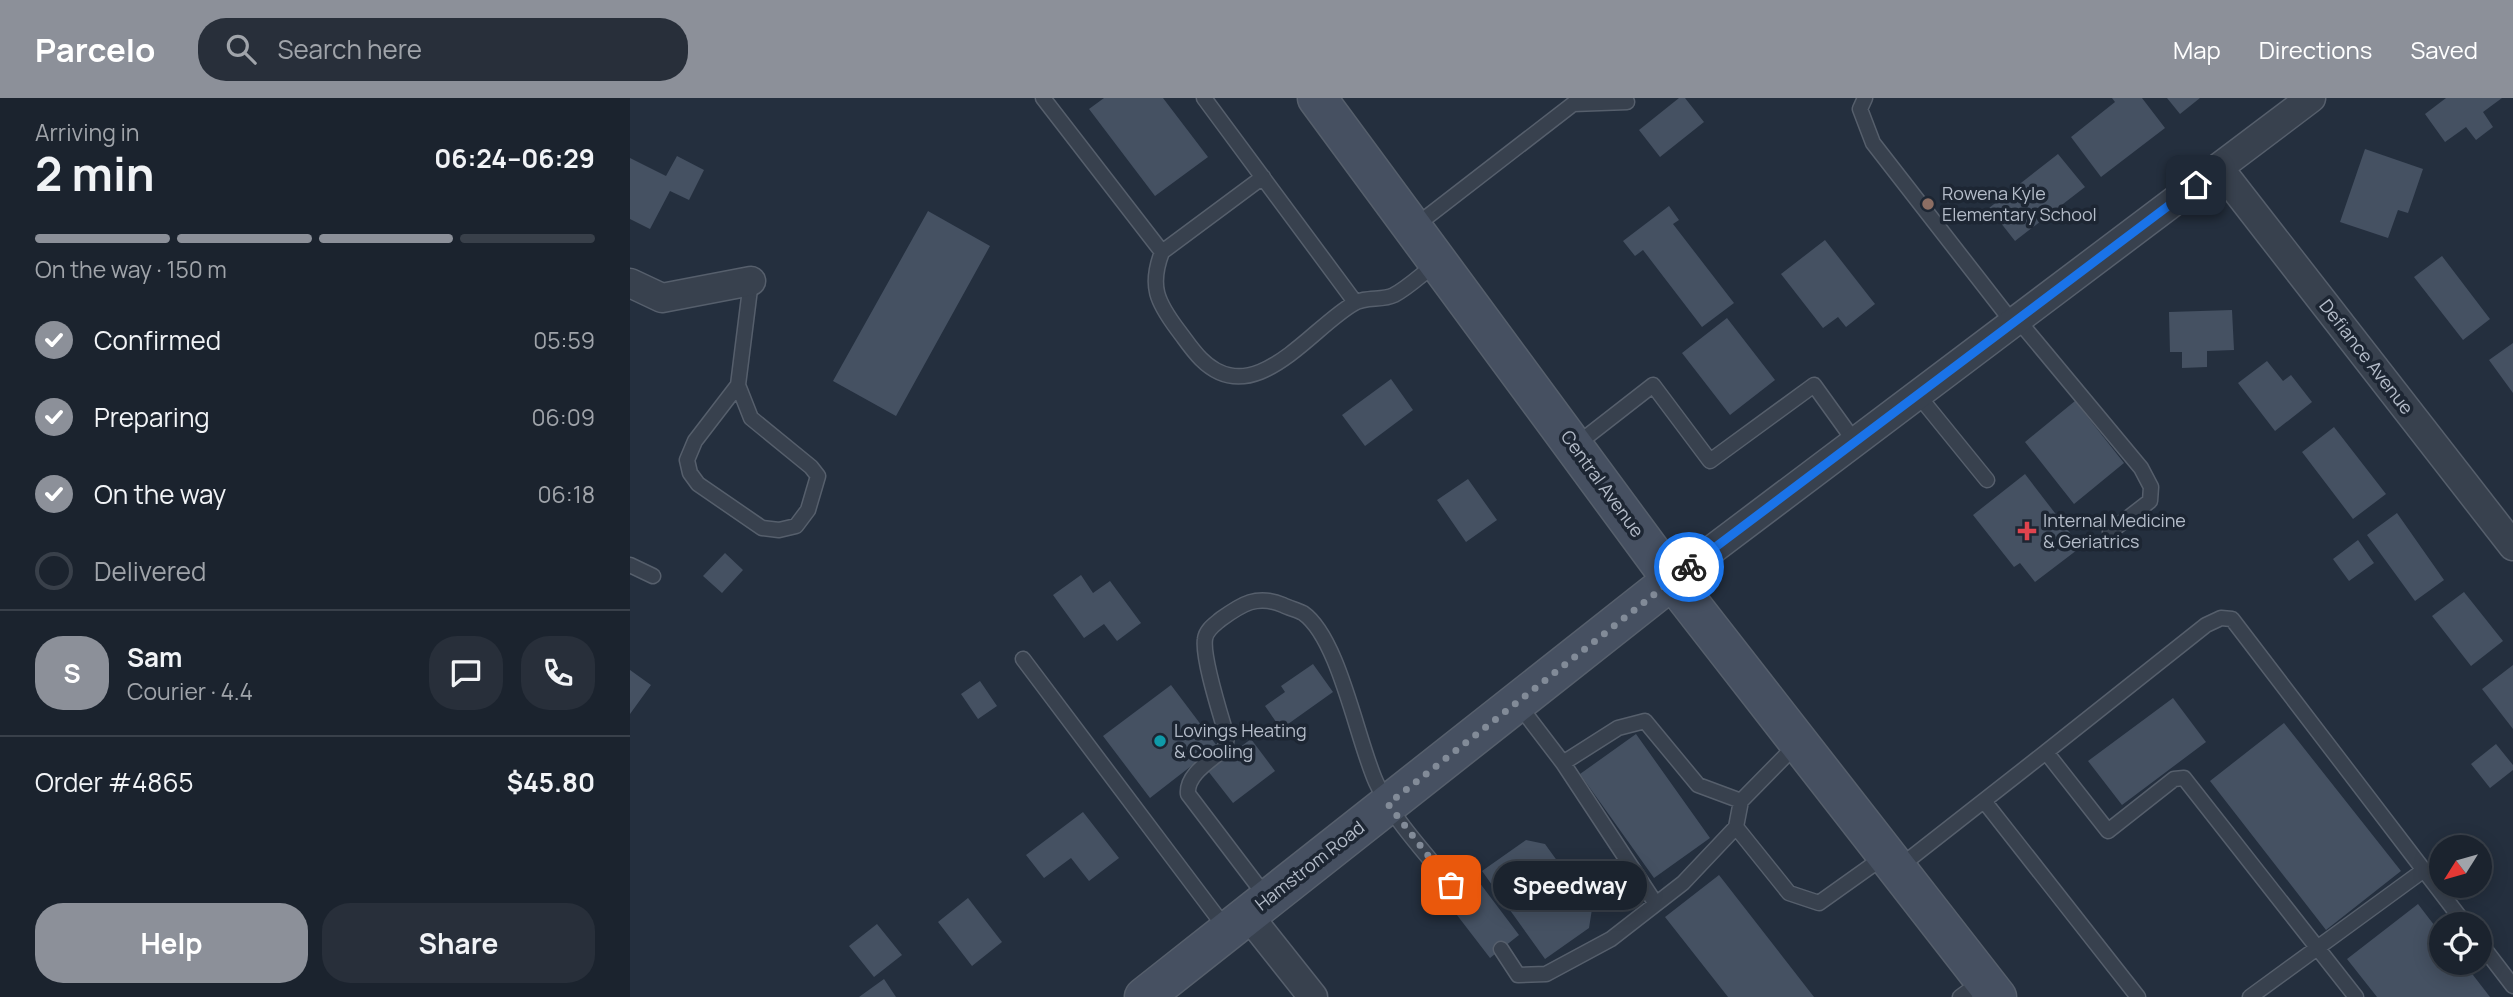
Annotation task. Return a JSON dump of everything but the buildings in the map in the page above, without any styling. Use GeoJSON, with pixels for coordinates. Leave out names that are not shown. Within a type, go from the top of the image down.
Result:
{"type":"FeatureCollection","features":[{"type":"Feature","properties":{"kind":"main road","name":"Central Avenue"},"geometry":{"type":"LineString","coordinates":[[1317,98],[1672,580],[1892,862],[1980,991]]}},
{"type":"Feature","properties":{"kind":"main road","name":"Hamstrom Road"},"geometry":{"type":"LineString","coordinates":[[1144,997],[1672,580]]}},
{"type":"Feature","properties":{"kind":"street","name":"Hamstrom Road"},"geometry":{"type":"LineString","coordinates":[[1672,580],[2311,98]]}},
{"type":"Feature","properties":{"kind":"street","name":"Defiance Avenue"},"geometry":{"type":"LineString","coordinates":[[2218,168],[2513,546]]}},
{"type":"Feature","properties":{"kind":"street"},"geometry":{"type":"LineString","coordinates":[[630,283],[662,298],[751,281]]}},
{"type":"Feature","properties":{"kind":"street"},"geometry":{"type":"LineString","coordinates":[[1248,915],[1313,997]]}},
{"type":"Feature","properties":{"kind":"lane"},"geometry":{"type":"LineString","coordinates":[[1043,98],[1162,252]]}},
{"type":"Feature","properties":{"kind":"lane"},"geometry":{"type":"LineString","coordinates":[[1204,98],[1355,302]]}},
{"type":"Feature","properties":{"kind":"lane"},"geometry":{"type":"LineString","coordinates":[[1865,98],[1860,109],[1873,143],[2015,321],[2141,468],[2151,487],[2150,501],[2110,532]]}},
{"type":"Feature","properties":{"kind":"lane"},"geometry":{"type":"LineString","coordinates":[[1413,227],[1573,104],[1627,102]]}},
{"type":"Feature","properties":{"kind":"lane"},"geometry":{"type":"LineString","coordinates":[[1263,177],[1162,252],[1155,269],[1154,290],[1167,316],[1202,360],[1222,372],[1247,378],[1267,371],[1355,302],[1393,296],[1438,262]]}},
{"type":"Feature","properties":{"kind":"lane"},"geometry":{"type":"LineString","coordinates":[[738,385],[695,441],[687,460],[690,473],[698,484],[762,528],[779,530],[796,526],[808,510],[818,476],[811,467],[751,418],[738,385],[751,281]]}},
{"type":"Feature","properties":{"kind":"lane"},"geometry":{"type":"LineString","coordinates":[[1574,447],[1653,386],[1710,461],[1814,385],[1855,442]]}},
{"type":"Feature","properties":{"kind":"lane"},"geometry":{"type":"LineString","coordinates":[[1918,395],[1987,480]]}},
{"type":"Feature","properties":{"kind":"lane"},"geometry":{"type":"LineString","coordinates":[[630,565],[653,576]]}},
{"type":"Feature","properties":{"kind":"lane"},"geometry":{"type":"LineString","coordinates":[[1248,915],[1188,794],[1187,786],[1192,776],[1226,748],[1227,737],[1205,653],[1205,638],[1211,627],[1242,604],[1254,599],[1272,600],[1303,614],[1319,630],[1331,651],[1376,782],[1388,804],[1451,885]]}},
{"type":"Feature","properties":{"kind":"lane"},"geometry":{"type":"LineString","coordinates":[[1737,827],[1789,893],[1819,903],[1892,862],[1984,801],[2206,625],[2221,618],[2232,619],[2456,912]]}},
{"type":"Feature","properties":{"kind":"lane"},"geometry":{"type":"LineString","coordinates":[[1023,659],[1248,915]]}},
{"type":"Feature","properties":{"kind":"lane"},"geometry":{"type":"LineString","coordinates":[[1517,703],[1563,763],[1656,904]]}},
{"type":"Feature","properties":{"kind":"lane"},"geometry":{"type":"LineString","coordinates":[[1563,763],[1618,728],[1644,722],[1698,785],[1741,801]]}},
{"type":"Feature","properties":{"kind":"lane"},"geometry":{"type":"LineString","coordinates":[[1501,949],[1518,975],[1546,974],[1612,939],[1683,883],[1737,827],[1741,801],[1799,743]]}},
{"type":"Feature","properties":{"kind":"lane"},"geometry":{"type":"LineString","coordinates":[[2046,752],[2108,831],[2174,779],[2184,778],[2356,997]]}},
{"type":"Feature","properties":{"kind":"lane"},"geometry":{"type":"LineString","coordinates":[[1984,801],[2138,997]]}},
{"type":"Feature","properties":{"kind":"lane"},"geometry":{"type":"LineString","coordinates":[[2250,997],[2424,870]]}},
{"type":"Feature","properties":{"kind":"lane"},"geometry":{"type":"LineString","coordinates":[[2492,959],[2513,986]]}},
{"type":"Feature","properties":{"kind":"way so far"},"geometry":{"type":"LineString","coordinates":[[1451,885],[1388,804],[1689,567]]}},
{"type":"Feature","properties":{"kind":"place","name":"Rowena Kyle Elementary School"},"geometry":{"type":"Point","coordinates":[1928,204]}},
{"type":"Feature","properties":{"kind":"place","name":"Internal Medicine & Geriatrics"},"geometry":{"type":"Point","coordinates":[2027,531]}},
{"type":"Feature","properties":{"kind":"place","name":"Lovings Heating & Cooling"},"geometry":{"type":"Point","coordinates":[1160,741]}},
{"type":"Feature","properties":{"kind":"place","name":"Speedway"},"geometry":{"type":"Point","coordinates":[1451,885]}},
{"type":"Feature","properties":{"kind":"route"},"geometry":{"type":"LineString","coordinates":[[1689,567],[2196,185]]}}]}
